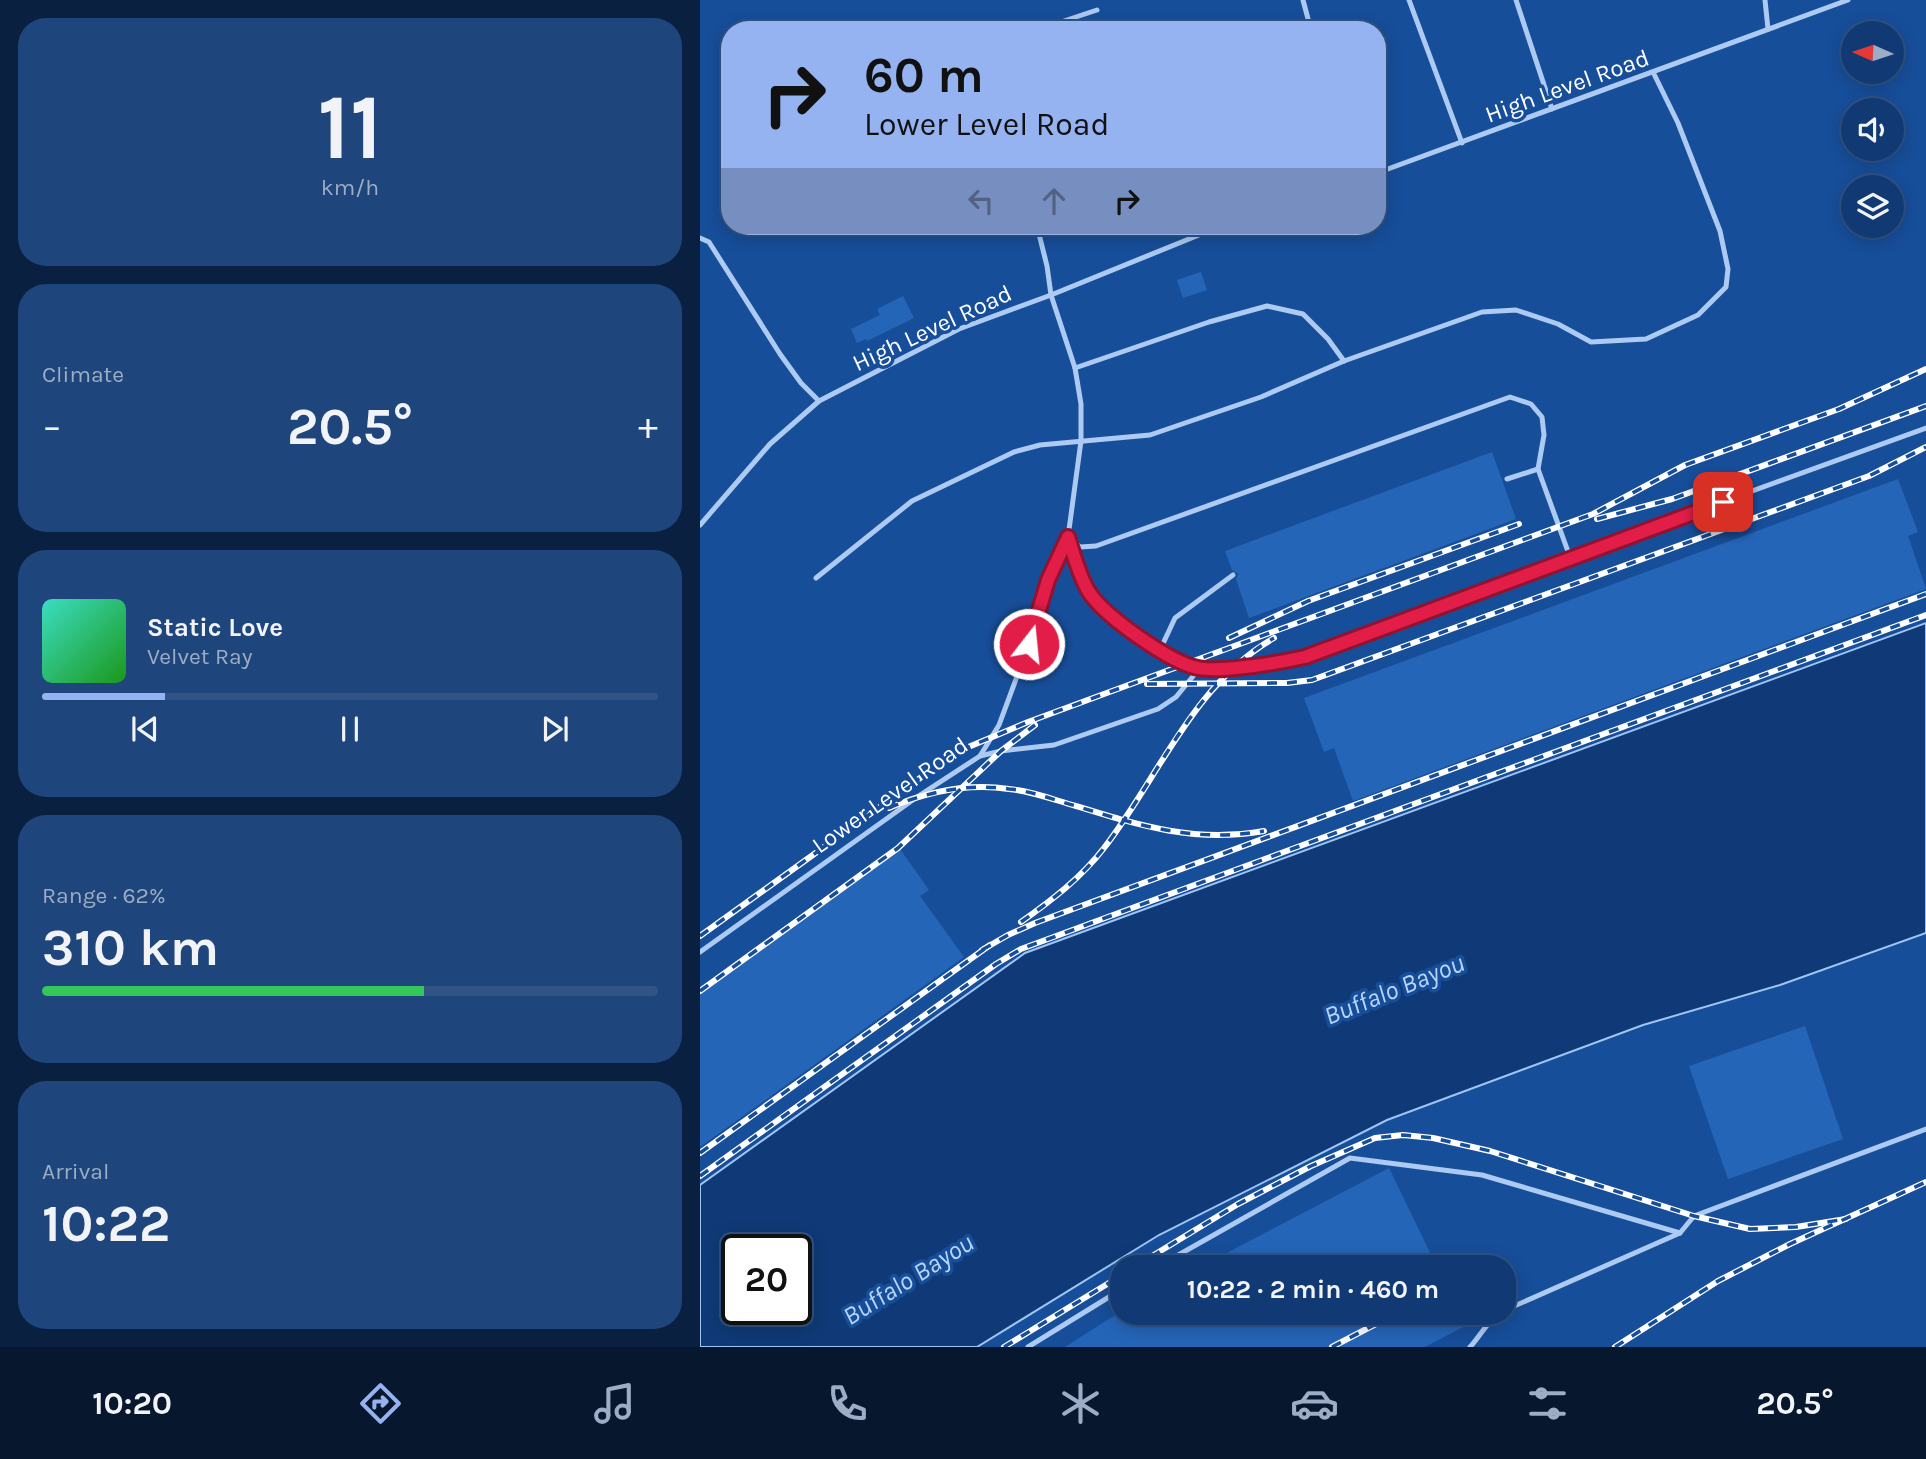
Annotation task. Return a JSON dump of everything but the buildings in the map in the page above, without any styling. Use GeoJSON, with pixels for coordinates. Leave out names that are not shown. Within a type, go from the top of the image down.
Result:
{"type":"FeatureCollection","features":[{"type":"Feature","properties":{"kind":"lane"},"geometry":{"type":"LineString","coordinates":[[1303,0],[1309,21]]}},
{"type":"Feature","properties":{"kind":"lane"},"geometry":{"type":"LineString","coordinates":[[1409,0],[1462,144]]}},
{"type":"Feature","properties":{"kind":"lane"},"geometry":{"type":"LineString","coordinates":[[1516,0],[1552,110]]}},
{"type":"Feature","properties":{"kind":"lane"},"geometry":{"type":"LineString","coordinates":[[1765,0],[1768,29]]}},
{"type":"Feature","properties":{"kind":"lane","name":"High Level Road"},"geometry":{"type":"LineString","coordinates":[[1386,170],[1848,0]]}},
{"type":"Feature","properties":{"kind":"lane"},"geometry":{"type":"LineString","coordinates":[[1064,21],[1097,10]]}},
{"type":"Feature","properties":{"kind":"lane"},"geometry":{"type":"LineString","coordinates":[[816,578],[912,501],[1014,452],[1040,445],[1150,435],[1261,397],[1344,361],[1482,312],[1516,310],[1558,324],[1591,342],[1647,339],[1698,315],[1726,287],[1728,269],[1720,231],[1678,123],[1653,72]]}},
{"type":"Feature","properties":{"kind":"lane"},"geometry":{"type":"LineString","coordinates":[[1039,235],[1048,266],[1051,295],[1074,368],[1081,404],[1081,441],[1068,537],[1081,576],[1090,594],[1103,608],[1160,650],[1199,669],[1305,657],[1570,557],[1926,428]]}},
{"type":"Feature","properties":{"kind":"lane","name":"High Level Road"},"geometry":{"type":"LineString","coordinates":[[701,521],[770,444],[819,401],[959,329],[1199,235]]}},
{"type":"Feature","properties":{"kind":"lane"},"geometry":{"type":"LineString","coordinates":[[700,238],[709,242],[780,354],[801,383],[819,401]]}},
{"type":"Feature","properties":{"kind":"lane"},"geometry":{"type":"LineString","coordinates":[[1074,368],[1209,322],[1267,306],[1303,314],[1328,339],[1344,361]]}},
{"type":"Feature","properties":{"kind":"lane"},"geometry":{"type":"LineString","coordinates":[[1068,537],[1080,547],[1096,547],[1510,397],[1531,404],[1542,417],[1544,435],[1538,469],[1570,557]]}},
{"type":"Feature","properties":{"kind":"lane"},"geometry":{"type":"LineString","coordinates":[[1507,479],[1538,469]]}},
{"type":"Feature","properties":{"kind":"lane","name":"Lower Level Road"},"geometry":{"type":"LineString","coordinates":[[700,952],[917,797],[980,756],[994,735],[1014,687],[1048,580],[1068,537]]}},
{"type":"Feature","properties":{"kind":"lane"},"geometry":{"type":"LineString","coordinates":[[1160,650],[1175,618],[1233,575]]}},
{"type":"Feature","properties":{"kind":"lane"},"geometry":{"type":"LineString","coordinates":[[980,756],[1054,745],[1158,709],[1176,697],[1199,669]]}},
{"type":"Feature","properties":{"kind":"lane"},"geometry":{"type":"LineString","coordinates":[[1516,1306],[1680,1233],[1694,1216],[1926,1129]]}},
{"type":"Feature","properties":{"kind":"lane"},"geometry":{"type":"LineString","coordinates":[[1178,1255],[1350,1158],[1482,1175],[1680,1233]]}},
{"type":"Feature","properties":{"kind":"lane"},"geometry":{"type":"LineString","coordinates":[[1028,1347],[1110,1296]]}},
{"type":"Feature","properties":{"kind":"lane"},"geometry":{"type":"LineString","coordinates":[[1470,1347],[1487,1325]]}},
{"type":"Feature","properties":{"kind":"water","name":"Buffalo Bayou"},"geometry":{"type":"Polygon","coordinates":[[[1926,623],[1926,933],[1780,985],[1643,1025],[1387,1120],[1159,1235],[1126,1255],[1110,1255],[1110,1265],[977,1347],[700,1347],[700,1185],[1025,953],[1926,623]]]}},
{"type":"Feature","properties":{"kind":"railway"},"geometry":{"type":"LineString","coordinates":[[700,936],[934,768],[966,748],[1028,722],[1593,514],[1685,465],[1839,409],[1926,369]]}},
{"type":"Feature","properties":{"kind":"railway"},"geometry":{"type":"LineString","coordinates":[[1597,519],[1672,499],[1926,406]]}},
{"type":"Feature","properties":{"kind":"railway"},"geometry":{"type":"LineString","coordinates":[[1147,684],[1287,683],[1312,680],[1869,476],[1926,447]]}},
{"type":"Feature","properties":{"kind":"railway"},"geometry":{"type":"LineString","coordinates":[[1229,638],[1308,601],[1519,524]]}},
{"type":"Feature","properties":{"kind":"railway"},"geometry":{"type":"LineString","coordinates":[[982,950],[1035,923],[1926,594]]}},
{"type":"Feature","properties":{"kind":"railway"},"geometry":{"type":"LineString","coordinates":[[700,1176],[996,964],[1021,949],[1926,615]]}},
{"type":"Feature","properties":{"kind":"railway"},"geometry":{"type":"LineString","coordinates":[[1021,922],[1066,888],[1095,859],[1199,706],[1221,680],[1246,657],[1274,638]]}},
{"type":"Feature","properties":{"kind":"railway"},"geometry":{"type":"LineString","coordinates":[[700,991],[898,848],[1001,751],[1035,725]]}},
{"type":"Feature","properties":{"kind":"railway"},"geometry":{"type":"LineString","coordinates":[[889,808],[948,790],[994,787],[1035,794],[1146,826],[1191,834],[1264,831]]}},
{"type":"Feature","properties":{"kind":"railway"},"geometry":{"type":"LineString","coordinates":[[700,1153],[990,945]]}},
{"type":"Feature","properties":{"kind":"railway"},"geometry":{"type":"LineString","coordinates":[[1154,1255],[1238,1204],[1311,1166],[1375,1138],[1403,1135],[1433,1138],[1490,1151],[1694,1216],[1750,1229],[1796,1227],[1846,1219]]}},
{"type":"Feature","properties":{"kind":"railway"},"geometry":{"type":"LineString","coordinates":[[1615,1347],[1718,1281],[1790,1244],[1926,1182]]}},
{"type":"Feature","properties":{"kind":"railway"},"geometry":{"type":"LineString","coordinates":[[1004,1347],[1110,1282]]}},
{"type":"Feature","properties":{"kind":"railway"},"geometry":{"type":"LineString","coordinates":[[1332,1347],[1374,1325]]}},
{"type":"Feature","properties":{"kind":"route"},"geometry":{"type":"LineString","coordinates":[[1029,644],[1048,580],[1068,537],[1081,576],[1090,594],[1103,608],[1137,636],[1199,669],[1283,662],[1305,657],[1723,502]]}}]}
